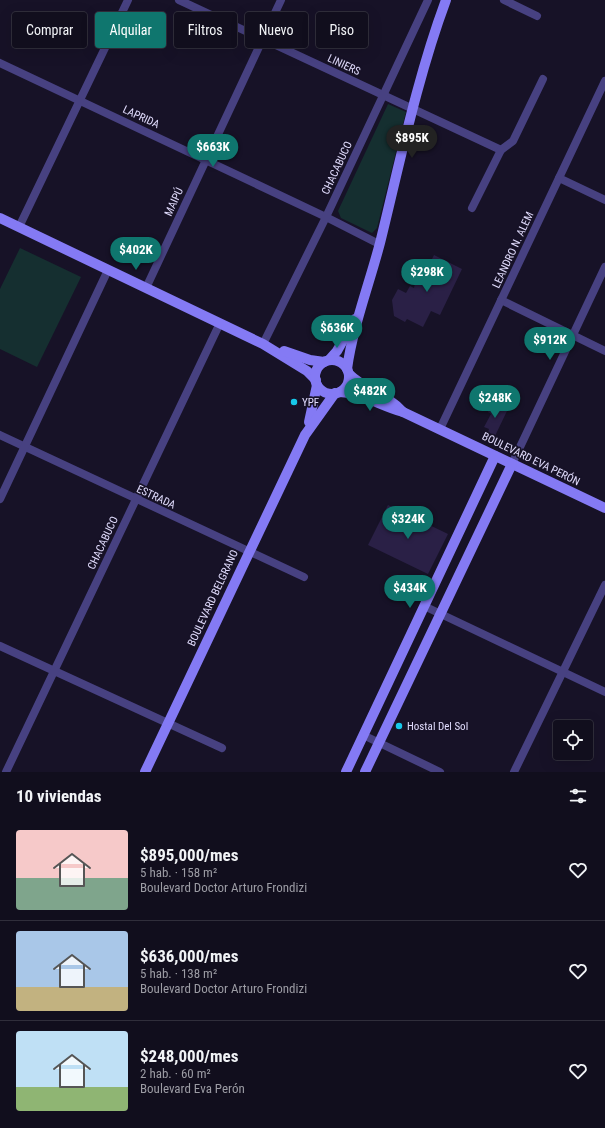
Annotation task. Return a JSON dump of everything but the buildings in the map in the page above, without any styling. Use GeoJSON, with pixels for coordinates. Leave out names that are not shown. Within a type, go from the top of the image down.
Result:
{"type":"FeatureCollection","features":[{"type":"Feature","properties":{"kind":"street"},"geometry":{"type":"LineString","coordinates":[[19,227],[128,0]]}},
{"type":"Feature","properties":{"kind":"street","name":"LINIERS"},"geometry":{"type":"LineString","coordinates":[[179,0],[245,31]]}},
{"type":"Feature","properties":{"kind":"street","name":"MAIPÚ"},"geometry":{"type":"LineString","coordinates":[[275,12],[281,0]]}},
{"type":"Feature","properties":{"kind":"street","name":"CHACABUCO"},"geometry":{"type":"LineString","coordinates":[[263,344],[326,217],[428,0]]}},
{"type":"Feature","properties":{"kind":"street"},"geometry":{"type":"LineString","coordinates":[[337,392],[347,384],[359,312],[379,244],[433,37],[446,0]]}},
{"type":"Feature","properties":{"kind":"street"},"geometry":{"type":"LineString","coordinates":[[504,0],[537,16]]}},
{"type":"Feature","properties":{"kind":"street","name":"MAIPÚ"},"geometry":{"type":"LineString","coordinates":[[146,288],[258,48]]}},
{"type":"Feature","properties":{"kind":"street","name":"LINIERS"},"geometry":{"type":"LineString","coordinates":[[281,48],[384,96],[414,108],[501,150]]}},
{"type":"Feature","properties":{"kind":"street","name":"LAPRIDA"},"geometry":{"type":"LineString","coordinates":[[0,63],[326,217],[379,244]]}},
{"type":"Feature","properties":{"kind":"street"},"geometry":{"type":"LineString","coordinates":[[472,208],[501,150],[513,141],[543,79]]}},
{"type":"Feature","properties":{"kind":"street","name":"LEANDRO N. ALEM"},"geometry":{"type":"LineString","coordinates":[[440,429],[605,81]]}},
{"type":"Feature","properties":{"kind":"street"},"geometry":{"type":"LineString","coordinates":[[559,178],[605,200]]}},
{"type":"Feature","properties":{"kind":"street"},"geometry":{"type":"LineString","coordinates":[[0,218],[263,344],[308,371],[324,391],[354,393],[391,409],[403,412]]}},
{"type":"Feature","properties":{"kind":"street"},"geometry":{"type":"LineString","coordinates":[[365,772],[605,267]]}},
{"type":"Feature","properties":{"kind":"street"},"geometry":{"type":"LineString","coordinates":[[0,499],[108,270]]}},
{"type":"Feature","properties":{"kind":"street"},"geometry":{"type":"LineString","coordinates":[[501,300],[605,351]]}},
{"type":"Feature","properties":{"kind":"street"},"geometry":{"type":"LineString","coordinates":[[316,382],[316,370],[338,351],[359,312]]}},
{"type":"Feature","properties":{"kind":"street","name":"CHACABUCO"},"geometry":{"type":"LineString","coordinates":[[6,772],[220,323]]}},
{"type":"Feature","properties":{"kind":"street"},"geometry":{"type":"LineString","coordinates":[[263,344],[310,360],[340,362],[359,383],[394,402],[403,412]]}},
{"type":"Feature","properties":{"kind":"street","name":"BOULEVARD BELGRANO"},"geometry":{"type":"LineString","coordinates":[[145,772],[304,435],[316,398],[316,382]]}},
{"type":"Feature","properties":{"kind":"street","name":"BOULEVARD BELGRANO"},"geometry":{"type":"LineString","coordinates":[[304,435],[337,392]]}},
{"type":"Feature","properties":{"kind":"street","name":"BOULEVARD EVA PERÓN"},"geometry":{"type":"LineString","coordinates":[[403,412],[605,508]]}},
{"type":"Feature","properties":{"kind":"street","name":"ESTRADA"},"geometry":{"type":"LineString","coordinates":[[0,435],[135,500],[304,577]]}},
{"type":"Feature","properties":{"kind":"street"},"geometry":{"type":"LineString","coordinates":[[346,772],[495,456]]}},
{"type":"Feature","properties":{"kind":"street"},"geometry":{"type":"LineString","coordinates":[[514,772],[605,585]]}},
{"type":"Feature","properties":{"kind":"street"},"geometry":{"type":"LineString","coordinates":[[424,606],[605,692]]}},
{"type":"Feature","properties":{"kind":"street"},"geometry":{"type":"LineString","coordinates":[[0,646],[222,748]]}},
{"type":"Feature","properties":{"kind":"street"},"geometry":{"type":"LineString","coordinates":[[364,735],[440,772]]}},
{"type":"Feature","properties":{"kind":"green space"},"geometry":{"type":"Polygon","coordinates":[[[388,104],[406,112],[377,228],[372,233],[341,218],[338,211],[388,104]]]}},
{"type":"Feature","properties":{"kind":"green space"},"geometry":{"type":"Polygon","coordinates":[[[20,248],[81,277],[37,367],[0,349],[0,289],[20,248]]]}},
{"type":"Feature","properties":{"kind":"place","name":"YPF"},"geometry":{"type":"Point","coordinates":[294,402]}},
{"type":"Feature","properties":{"kind":"place","name":"Hostal Del Sol"},"geometry":{"type":"Point","coordinates":[399,726]}}]}
